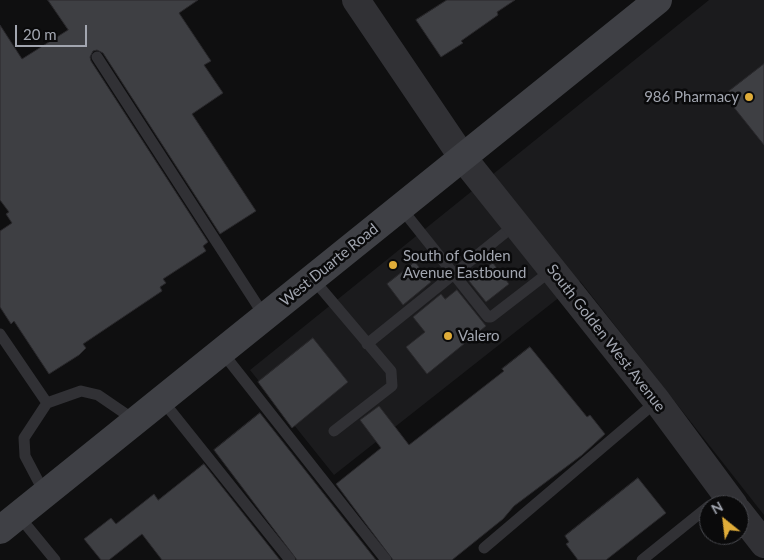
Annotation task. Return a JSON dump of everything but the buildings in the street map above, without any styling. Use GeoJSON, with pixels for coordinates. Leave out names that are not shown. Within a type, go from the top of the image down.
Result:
{"type":"FeatureCollection","features":[{"type":"Feature","properties":{"kind":"main road","name":"West Duarte Road"},"geometry":{"type":"LineString","coordinates":[[9,522],[658,0]]}},
{"type":"Feature","properties":{"kind":"street","name":"South Golden West Avenue"},"geometry":{"type":"LineString","coordinates":[[356,0],[462,158],[657,401],[717,495]]}},
{"type":"Feature","properties":{"kind":"street","name":"South Golden West Avenue"},"geometry":{"type":"LineString","coordinates":[[749,529],[764,544]]}},
{"type":"Feature","properties":{"kind":"lane"},"geometry":{"type":"LineString","coordinates":[[97,57],[265,318]]}},
{"type":"Feature","properties":{"kind":"lane"},"geometry":{"type":"LineString","coordinates":[[401,208],[488,317],[491,317],[552,270]]}},
{"type":"Feature","properties":{"kind":"lane"},"geometry":{"type":"LineString","coordinates":[[367,344],[516,224]]}},
{"type":"Feature","properties":{"kind":"lane"},"geometry":{"type":"LineString","coordinates":[[313,279],[390,371],[392,386],[334,431]]}},
{"type":"Feature","properties":{"kind":"lane"},"geometry":{"type":"LineString","coordinates":[[0,334],[47,403]]}},
{"type":"Feature","properties":{"kind":"lane"},"geometry":{"type":"LineString","coordinates":[[222,352],[386,560]]}},
{"type":"Feature","properties":{"kind":"lane"},"geometry":{"type":"LineString","coordinates":[[45,494],[25,456],[24,438],[47,403],[81,391],[98,395],[136,421]]}},
{"type":"Feature","properties":{"kind":"lane"},"geometry":{"type":"LineString","coordinates":[[162,400],[290,560]]}},
{"type":"Feature","properties":{"kind":"lane"},"geometry":{"type":"LineString","coordinates":[[484,548],[657,401]]}},
{"type":"Feature","properties":{"kind":"lane"},"geometry":{"type":"LineString","coordinates":[[642,560],[699,521]]}},
{"type":"Feature","properties":{"kind":"lane"},"geometry":{"type":"LineString","coordinates":[[9,522],[55,560]]}},
{"type":"Feature","properties":{"kind":"shaded area"},"geometry":{"type":"Polygon","coordinates":[[[709,0],[764,0],[764,515],[580,281],[334,475],[250,370],[709,0]]]}},
{"type":"Feature","properties":{"kind":"place","name":"986 Pharmacy"},"geometry":{"type":"Point","coordinates":[749,97]}},
{"type":"Feature","properties":{"kind":"place","name":"South of Golden Avenue Eastbound"},"geometry":{"type":"Point","coordinates":[393,265]}},
{"type":"Feature","properties":{"kind":"place","name":"Valero"},"geometry":{"type":"Point","coordinates":[448,336]}}]}
